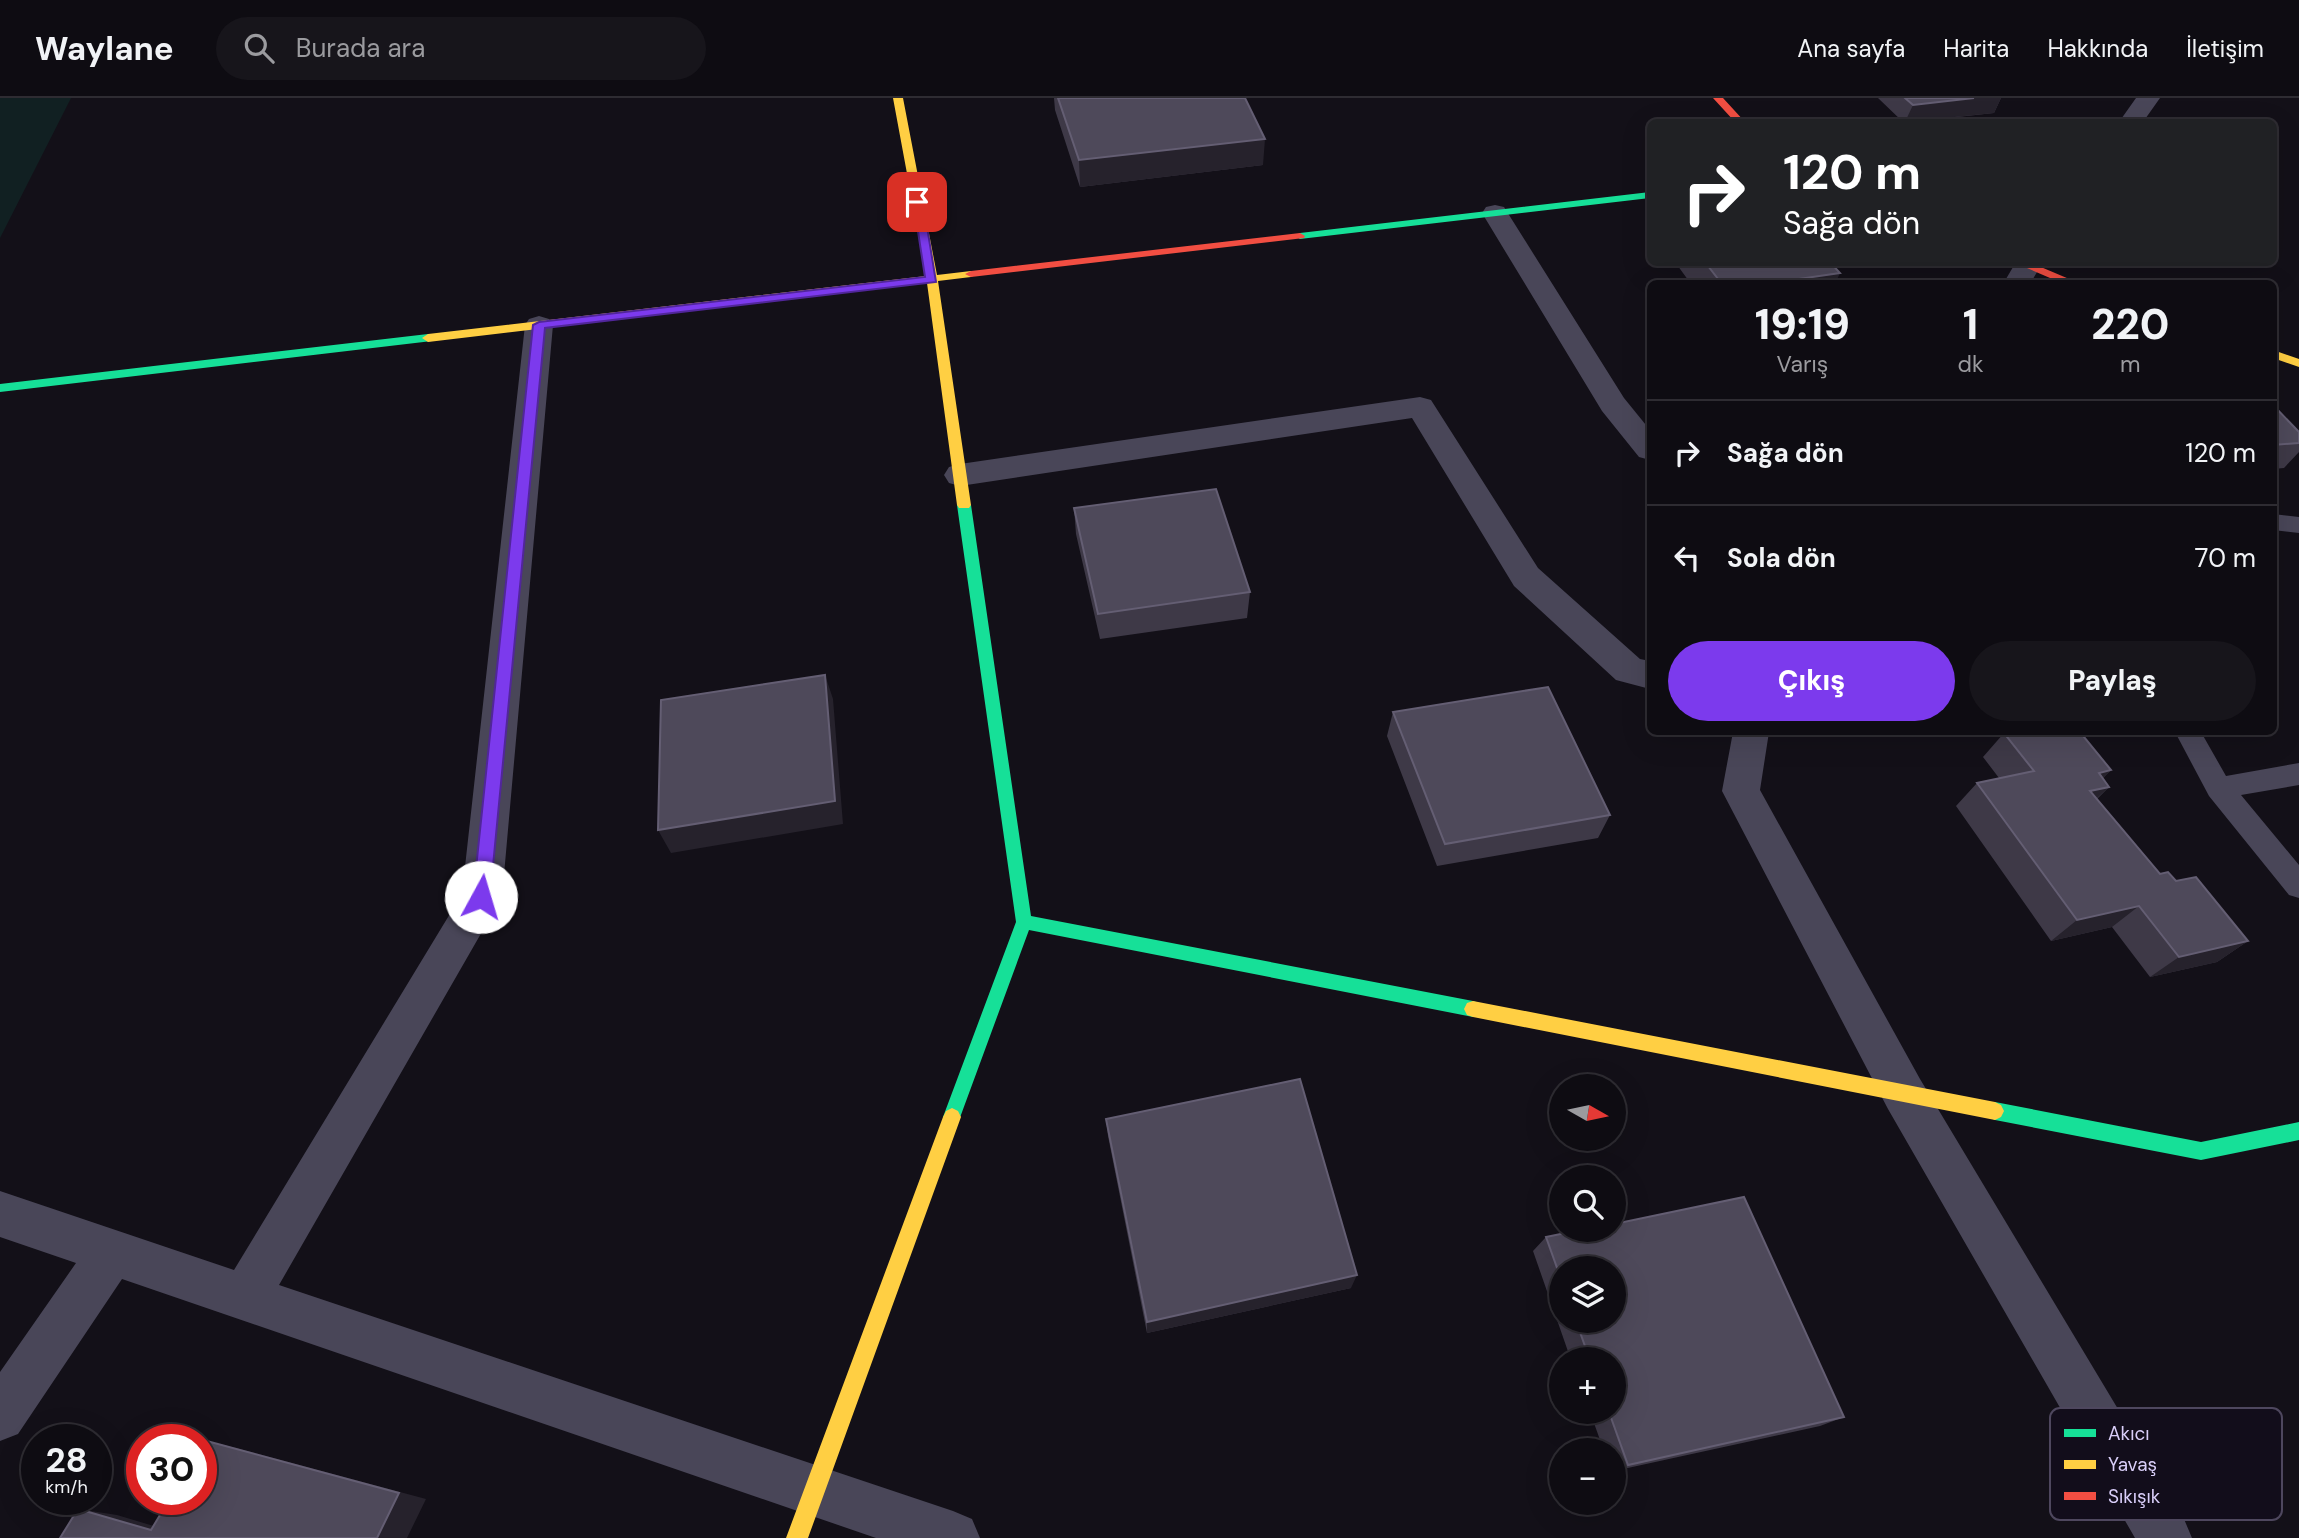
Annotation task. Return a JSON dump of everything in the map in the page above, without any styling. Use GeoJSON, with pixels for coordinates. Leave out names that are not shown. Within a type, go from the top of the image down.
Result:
{"type":"FeatureCollection","features":[{"type":"Feature","properties":{"kind":"street"},"geometry":{"type":"LineString","coordinates":[[797,1538],[1024,922],[932,279],[898,98]]}},
{"type":"Feature","properties":{"kind":"street"},"geometry":{"type":"LineString","coordinates":[[1718,98],[1737,119]]}},
{"type":"Feature","properties":{"kind":"street"},"geometry":{"type":"LineString","coordinates":[[2132,119],[2148,98]]}},
{"type":"Feature","properties":{"kind":"street"},"geometry":{"type":"LineString","coordinates":[[0,388],[1647,195]]}},
{"type":"Feature","properties":{"kind":"street"},"geometry":{"type":"LineString","coordinates":[[1495,213],[1613,404],[1647,446]]}},
{"type":"Feature","properties":{"kind":"street"},"geometry":{"type":"LineString","coordinates":[[2023,269],[2062,280]]}},
{"type":"Feature","properties":{"kind":"street"},"geometry":{"type":"LineString","coordinates":[[245,1297],[481,897],[539,325]]}},
{"type":"Feature","properties":{"kind":"street"},"geometry":{"type":"LineString","coordinates":[[2277,355],[2299,363]]}},
{"type":"Feature","properties":{"kind":"street"},"geometry":{"type":"LineString","coordinates":[[960,475],[1420,407],[1527,577],[1629,670],[1647,674]]}},
{"type":"Feature","properties":{"kind":"street"},"geometry":{"type":"LineString","coordinates":[[1750,735],[1741,791],[1904,1094],[2089,1408]]}},
{"type":"Feature","properties":{"kind":"street"},"geometry":{"type":"LineString","coordinates":[[1024,922],[2201,1152],[2299,1130]]}},
{"type":"Feature","properties":{"kind":"street"},"geometry":{"type":"LineString","coordinates":[[0,1214],[813,1493],[953,1538]]}},
{"type":"Feature","properties":{"kind":"street"},"geometry":{"type":"LineString","coordinates":[[0,1416],[112,1252]]}},
{"type":"Feature","properties":{"kind":"street"},"geometry":{"type":"LineString","coordinates":[[2154,1520],[2165,1538]]}},
{"type":"Feature","properties":{"kind":"lane"},"geometry":{"type":"LineString","coordinates":[[2277,522],[2299,525]]}},
{"type":"Feature","properties":{"kind":"lane"},"geometry":{"type":"LineString","coordinates":[[2190,735],[2219,788],[2299,886]]}},
{"type":"Feature","properties":{"kind":"lane"},"geometry":{"type":"LineString","coordinates":[[2219,788],[2299,774]]}},
{"type":"Feature","properties":{"kind":"shaded area"},"geometry":{"type":"Polygon","coordinates":[[[0,98],[71,98],[0,238],[0,98]]]}},
{"type":"Feature","properties":{"kind":"building"},"geometry":{"type":"Polygon","coordinates":[[[1058,98],[1245,98],[1265,139],[1079,160],[1058,98]]]}},
{"type":"Feature","properties":{"kind":"building"},"geometry":{"type":"Polygon","coordinates":[[[1905,98],[1974,98],[1913,105],[1905,98]]]}},
{"type":"Feature","properties":{"kind":"building"},"geometry":{"type":"Polygon","coordinates":[[[1708,266],[1834,266],[1840,273],[1792,280],[1719,280],[1708,266]]]}},
{"type":"Feature","properties":{"kind":"building"},"geometry":{"type":"Polygon","coordinates":[[[2277,409],[2299,432],[2299,443],[2277,445],[2277,409]]]}},
{"type":"Feature","properties":{"kind":"building"},"geometry":{"type":"Polygon","coordinates":[[[1216,489],[1250,592],[1098,614],[1074,508],[1216,489]]]}},
{"type":"Feature","properties":{"kind":"building"},"geometry":{"type":"Polygon","coordinates":[[[825,675],[835,801],[658,830],[661,700],[825,675]]]}},
{"type":"Feature","properties":{"kind":"building"},"geometry":{"type":"Polygon","coordinates":[[[1548,687],[1610,815],[1445,844],[1393,712],[1548,687]]]}},
{"type":"Feature","properties":{"kind":"building"},"geometry":{"type":"Polygon","coordinates":[[[2006,735],[2082,735],[2111,770],[2099,773],[2109,787],[2090,791],[2160,874],[2168,872],[2176,881],[2196,877],[2248,941],[2179,957],[2139,906],[2077,920],[1977,783],[2034,771],[2006,735]]]}},
{"type":"Feature","properties":{"kind":"building"},"geometry":{"type":"Polygon","coordinates":[[[1300,1079],[1357,1275],[1147,1322],[1106,1119],[1300,1079]]]}},
{"type":"Feature","properties":{"kind":"building"},"geometry":{"type":"Polygon","coordinates":[[[1744,1197],[1844,1417],[1628,1465],[1626,1438],[1618,1438],[1613,1424],[1626,1424],[1626,1347],[1585,1347],[1580,1333],[1626,1333],[1626,1256],[1553,1256],[1546,1237],[1549,1236],[1549,1242],[1626,1242],[1626,1222],[1744,1197]]]}},
{"type":"Feature","properties":{"kind":"building"},"geometry":{"type":"Polygon","coordinates":[[[217,1444],[399,1493],[377,1538],[60,1538],[74,1515],[99,1515],[151,1530],[160,1515],[217,1515],[217,1444]]]}},
{"type":"Feature","properties":{"kind":"traffic: fast"},"geometry":{"type":"LineString","coordinates":[[1300,236],[1647,195]]}},
{"type":"Feature","properties":{"kind":"traffic: fast"},"geometry":{"type":"LineString","coordinates":[[0,388],[428,338]]}},
{"type":"Feature","properties":{"kind":"traffic: fast"},"geometry":{"type":"LineString","coordinates":[[952,1117],[1024,922],[964,505]]}},
{"type":"Feature","properties":{"kind":"traffic: fast"},"geometry":{"type":"LineString","coordinates":[[1024,922],[1473,1009]]}},
{"type":"Feature","properties":{"kind":"traffic: fast"},"geometry":{"type":"LineString","coordinates":[[1995,1111],[2201,1151],[2299,1131]]}},
{"type":"Feature","properties":{"kind":"traffic: slow"},"geometry":{"type":"LineString","coordinates":[[898,98],[932,279],[964,505]]}},
{"type":"Feature","properties":{"kind":"traffic: slow"},"geometry":{"type":"LineString","coordinates":[[428,338],[971,274]]}},
{"type":"Feature","properties":{"kind":"traffic: slow"},"geometry":{"type":"LineString","coordinates":[[2277,355],[2299,363]]}},
{"type":"Feature","properties":{"kind":"traffic: slow"},"geometry":{"type":"LineString","coordinates":[[1473,1009],[1995,1111]]}},
{"type":"Feature","properties":{"kind":"traffic: slow"},"geometry":{"type":"LineString","coordinates":[[797,1538],[952,1117]]}},
{"type":"Feature","properties":{"kind":"traffic: jam"},"geometry":{"type":"LineString","coordinates":[[1718,98],[1737,119]]}},
{"type":"Feature","properties":{"kind":"traffic: jam"},"geometry":{"type":"LineString","coordinates":[[971,274],[1300,236]]}},
{"type":"Feature","properties":{"kind":"traffic: jam"},"geometry":{"type":"LineString","coordinates":[[2029,266],[2065,280]]}},
{"type":"Feature","properties":{"kind":"route"},"geometry":{"type":"LineString","coordinates":[[481,897],[539,325],[932,279],[917,202]]}}]}
